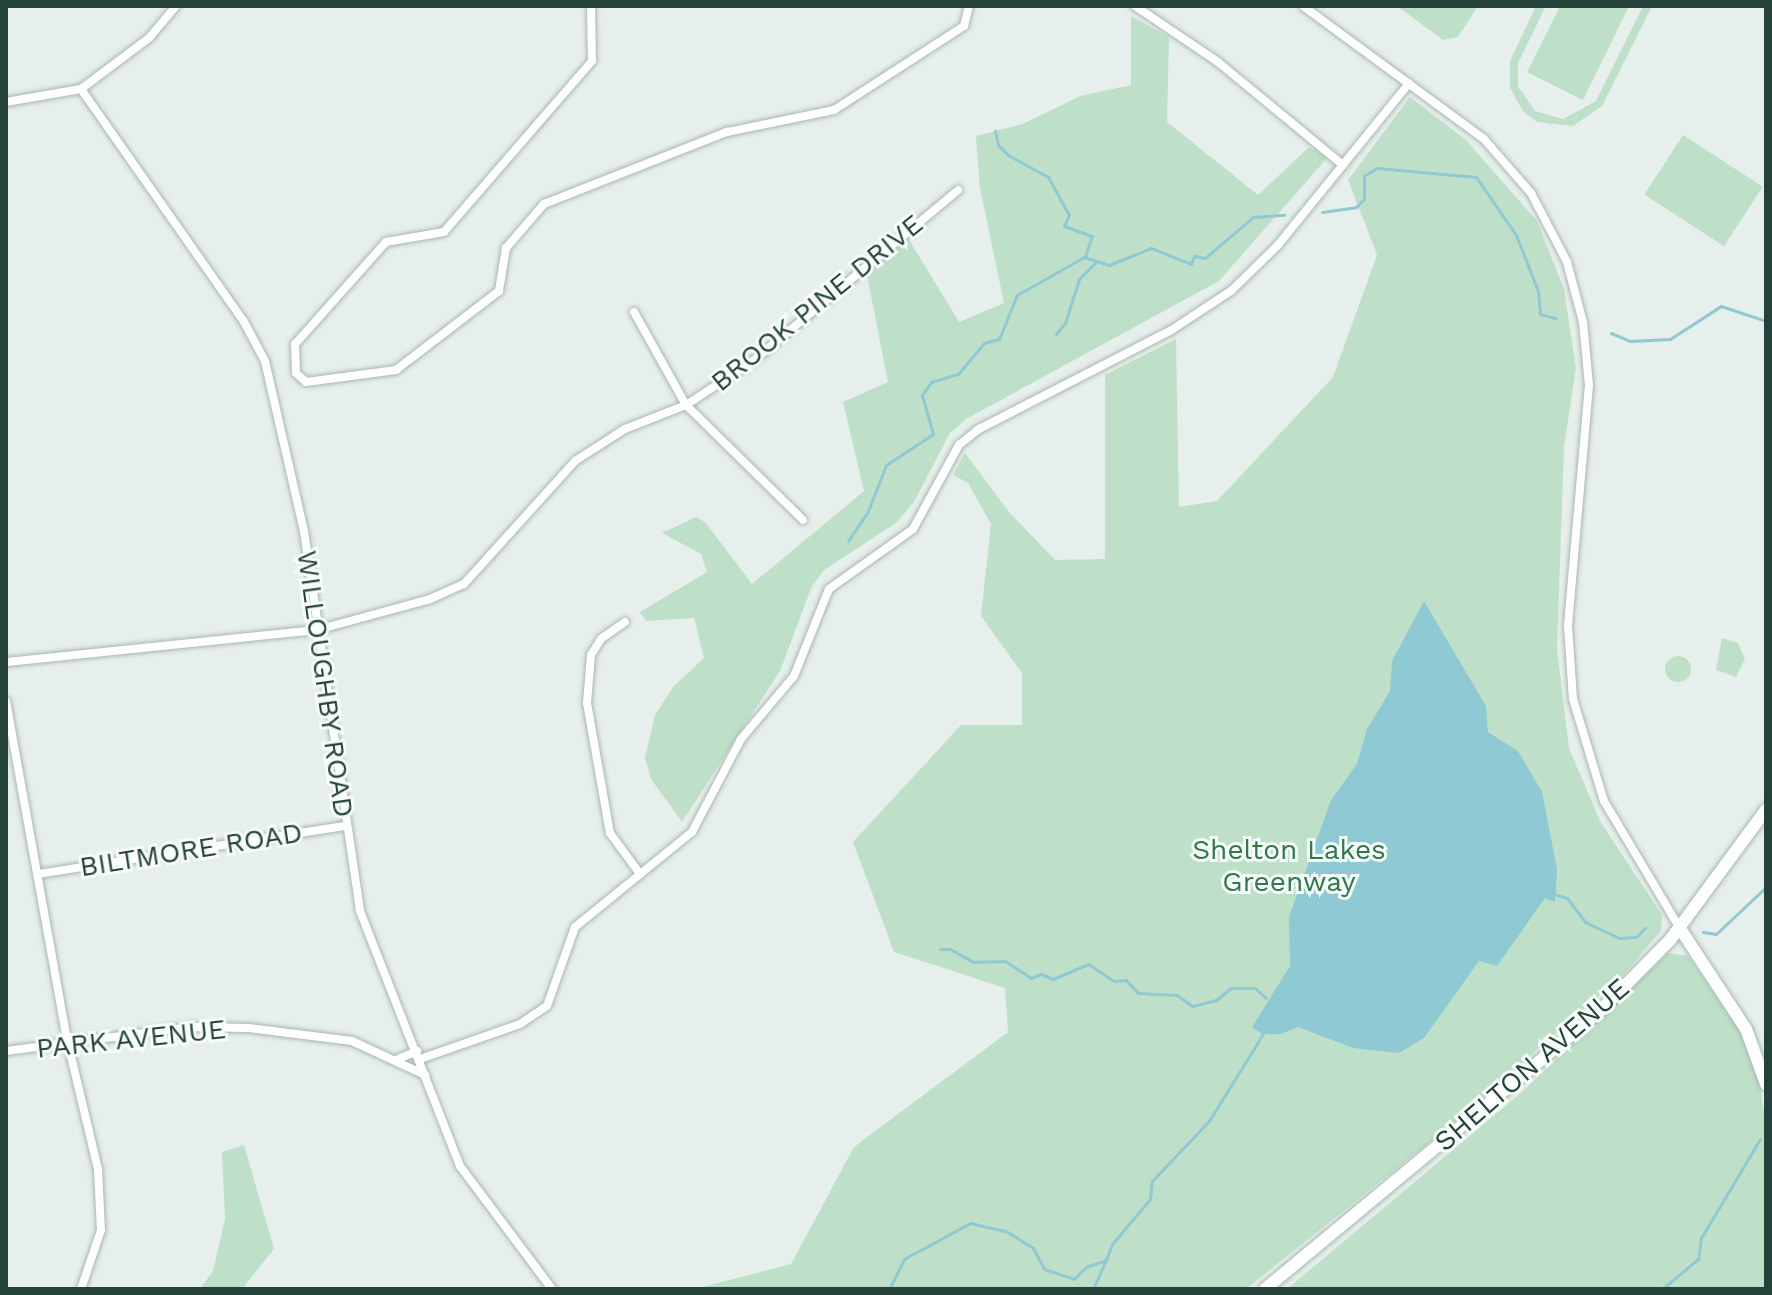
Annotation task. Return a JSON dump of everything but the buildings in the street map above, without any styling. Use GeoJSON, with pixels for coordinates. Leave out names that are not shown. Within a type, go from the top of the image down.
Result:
{"type":"FeatureCollection","features":[{"type":"Feature","properties":{"kind":"main road","name":"SHELTON AVENUE"},"geometry":{"type":"LineString","coordinates":[[1265,1289],[1563,1043],[1679,927],[1766,810]]}},
{"type":"Feature","properties":{"kind":"main road"},"geometry":{"type":"LineString","coordinates":[[1679,927],[1746,1029],[1766,1084]]}},
{"type":"Feature","properties":{"kind":"street"},"geometry":{"type":"LineString","coordinates":[[6,102],[81,89],[149,38],[176,6]]}},
{"type":"Feature","properties":{"kind":"street"},"geometry":{"type":"LineString","coordinates":[[591,6],[592,61],[444,232],[386,242],[295,344],[296,373],[306,382],[396,370],[499,291],[506,248],[544,204],[727,132],[834,110],[964,26],[969,6]]}},
{"type":"Feature","properties":{"kind":"street"},"geometry":{"type":"LineString","coordinates":[[1135,6],[1218,62],[1343,165]]}},
{"type":"Feature","properties":{"kind":"street"},"geometry":{"type":"LineString","coordinates":[[1303,6],[1465,123],[1517,175],[1541,210],[1572,276],[1586,334],[1589,385],[1568,626],[1572,690],[1579,731],[1604,801],[1679,927]]}},
{"type":"Feature","properties":{"kind":"street"},"geometry":{"type":"LineString","coordinates":[[396,1060],[540,1013],[553,996],[575,927],[681,843],[707,812],[741,739],[794,676],[829,589],[913,529],[959,445],[1216,303],[1278,245],[1409,83]]}},
{"type":"Feature","properties":{"kind":"street","name":"WILLOUGHBY ROAD"},"geometry":{"type":"LineString","coordinates":[[81,89],[243,320],[265,361],[304,531],[345,826],[360,911],[460,1166],[552,1289]]}},
{"type":"Feature","properties":{"kind":"street","name":"BROOK PINE DRIVE"},"geometry":{"type":"LineString","coordinates":[[6,662],[317,630],[430,599],[464,584],[575,461],[625,429],[686,405],[753,361],[958,190]]}},
{"type":"Feature","properties":{"kind":"street"},"geometry":{"type":"LineString","coordinates":[[634,312],[686,405],[803,520]]}},
{"type":"Feature","properties":{"kind":"street"},"geometry":{"type":"LineString","coordinates":[[625,622],[601,639],[591,655],[587,703],[610,833],[640,874]]}},
{"type":"Feature","properties":{"kind":"street"},"geometry":{"type":"LineString","coordinates":[[6,701],[68,1044],[101,1200],[101,1230],[81,1289]]}},
{"type":"Feature","properties":{"kind":"street","name":"BILTMORE ROAD"},"geometry":{"type":"LineString","coordinates":[[38,874],[345,826]]}},
{"type":"Feature","properties":{"kind":"street","name":"PARK AVENUE"},"geometry":{"type":"LineString","coordinates":[[6,1051],[218,1026],[339,1038],[425,1075]]}},
{"type":"Feature","properties":{"kind":"green space"},"geometry":{"type":"Polygon","coordinates":[[[1397,6],[1478,6],[1458,37],[1443,40],[1397,6]]]}},
{"type":"Feature","properties":{"kind":"green space"},"geometry":{"type":"Polygon","coordinates":[[[1536,6],[1546,6],[1518,63],[1518,86],[1535,111],[1563,119],[1596,101],[1643,6],[1652,6],[1602,106],[1573,126],[1537,122],[1523,111],[1510,88],[1510,61],[1536,6]]]}},
{"type":"Feature","properties":{"kind":"green space"},"geometry":{"type":"Polygon","coordinates":[[[1560,6],[1629,6],[1583,100],[1527,72],[1560,6]]]}},
{"type":"Feature","properties":{"kind":"green space"},"geometry":{"type":"Polygon","coordinates":[[[1131,16],[1169,37],[1167,122],[1258,195],[1309,147],[1328,157],[1219,281],[966,419],[950,433],[914,502],[896,523],[824,570],[812,586],[780,671],[682,822],[651,779],[645,758],[655,715],[673,687],[704,658],[694,618],[646,621],[640,612],[707,572],[701,554],[662,533],[696,517],[705,522],[752,584],[864,491],[843,402],[888,382],[867,275],[908,238],[959,322],[1004,303],[980,188],[976,136],[1023,124],[1080,96],[1131,85],[1131,16]]]}},
{"type":"Feature","properties":{"kind":"green space","name":"Shelton Lakes Greenway"},"geometry":{"type":"Polygon","coordinates":[[[1410,97],[1466,140],[1537,221],[1564,289],[1576,368],[1564,447],[1557,649],[1569,748],[1600,821],[1662,915],[1661,931],[1624,974],[1447,1128],[1246,1289],[695,1289],[791,1264],[854,1147],[1008,1032],[1005,988],[894,952],[853,842],[961,725],[1022,725],[1022,673],[981,616],[991,524],[968,483],[953,475],[965,453],[1009,512],[1055,560],[1105,559],[1105,375],[1176,339],[1179,507],[1217,501],[1333,377],[1377,255],[1348,180],[1410,97]]]}},
{"type":"Feature","properties":{"kind":"green space"},"geometry":{"type":"Polygon","coordinates":[[[1683,135],[1763,187],[1724,246],[1644,195],[1683,135]]]}},
{"type":"Feature","properties":{"kind":"green space"},"geometry":{"type":"Polygon","coordinates":[[[1722,638],[1738,643],[1745,659],[1736,677],[1716,670],[1722,638]]]}},
{"type":"Feature","properties":{"kind":"green space"},"geometry":{"type":"Polygon","coordinates":[[[1678,656],[1687,660],[1691,669],[1687,678],[1678,682],[1669,678],[1665,669],[1669,660],[1678,656]]]}},
{"type":"Feature","properties":{"kind":"green space"},"geometry":{"type":"Polygon","coordinates":[[[1668,953],[1688,956],[1739,1029],[1758,1071],[1766,1126],[1766,1289],[1287,1289],[1522,1092],[1668,953]]]}},
{"type":"Feature","properties":{"kind":"green space"},"geometry":{"type":"Polygon","coordinates":[[[244,1145],[274,1249],[242,1289],[200,1289],[213,1271],[225,1219],[222,1152],[244,1145]]]}},
{"type":"Feature","properties":{"kind":"water"},"geometry":{"type":"Polygon","coordinates":[[[1424,601],[1486,706],[1488,732],[1518,751],[1542,792],[1557,869],[1555,902],[1545,898],[1497,966],[1479,961],[1424,1038],[1399,1053],[1353,1048],[1298,1027],[1281,1034],[1262,1034],[1252,1027],[1290,966],[1289,917],[1331,800],[1357,764],[1367,729],[1390,691],[1392,661],[1424,601]]]}},
{"type":"Feature","properties":{"kind":"waterway"},"geometry":{"type":"LineString","coordinates":[[995,131],[998,145],[1008,155],[1048,177],[1069,215],[1064,226],[1092,236],[1085,256]]}},
{"type":"Feature","properties":{"kind":"waterway"},"geometry":{"type":"LineString","coordinates":[[1322,212],[1356,207],[1364,199],[1364,176],[1377,168],[1476,177],[1516,235],[1538,291],[1540,314],[1555,318]]}},
{"type":"Feature","properties":{"kind":"waterway"},"geometry":{"type":"LineString","coordinates":[[848,541],[868,511],[886,465],[933,434],[922,395],[931,382],[958,374],[984,343],[999,339],[1017,295],[1084,257],[1109,265],[1151,248],[1191,264],[1194,256],[1205,258],[1253,217],[1284,215]]}},
{"type":"Feature","properties":{"kind":"waterway"},"geometry":{"type":"LineString","coordinates":[[1056,334],[1065,323],[1079,279],[1096,262]]}},
{"type":"Feature","properties":{"kind":"waterway"},"geometry":{"type":"LineString","coordinates":[[1611,333],[1630,341],[1670,339],[1721,306],[1766,321]]}},
{"type":"Feature","properties":{"kind":"waterway"},"geometry":{"type":"LineString","coordinates":[[1703,932],[1716,934],[1766,887]]}},
{"type":"Feature","properties":{"kind":"waterway"},"geometry":{"type":"LineString","coordinates":[[1553,894],[1567,898],[1585,922],[1619,938],[1636,937],[1645,928]]}},
{"type":"Feature","properties":{"kind":"waterway"},"geometry":{"type":"LineString","coordinates":[[940,949],[950,949],[973,962],[1005,961],[1031,978],[1041,974],[1053,979],[1088,964],[1114,981],[1126,980],[1138,993],[1177,995],[1192,1006],[1216,1000],[1231,988],[1255,988],[1266,998]]}},
{"type":"Feature","properties":{"kind":"waterway"},"geometry":{"type":"LineString","coordinates":[[889,1289],[904,1259],[970,1223],[1006,1231],[1033,1248],[1044,1269],[1074,1279],[1086,1267],[1106,1260],[1112,1244],[1150,1199],[1152,1181],[1209,1121],[1263,1034]]}},
{"type":"Feature","properties":{"kind":"waterway"},"geometry":{"type":"LineString","coordinates":[[1662,1289],[1698,1259],[1701,1238],[1760,1139]]}},
{"type":"Feature","properties":{"kind":"waterway"},"geometry":{"type":"LineString","coordinates":[[1093,1289],[1106,1260]]}}]}
